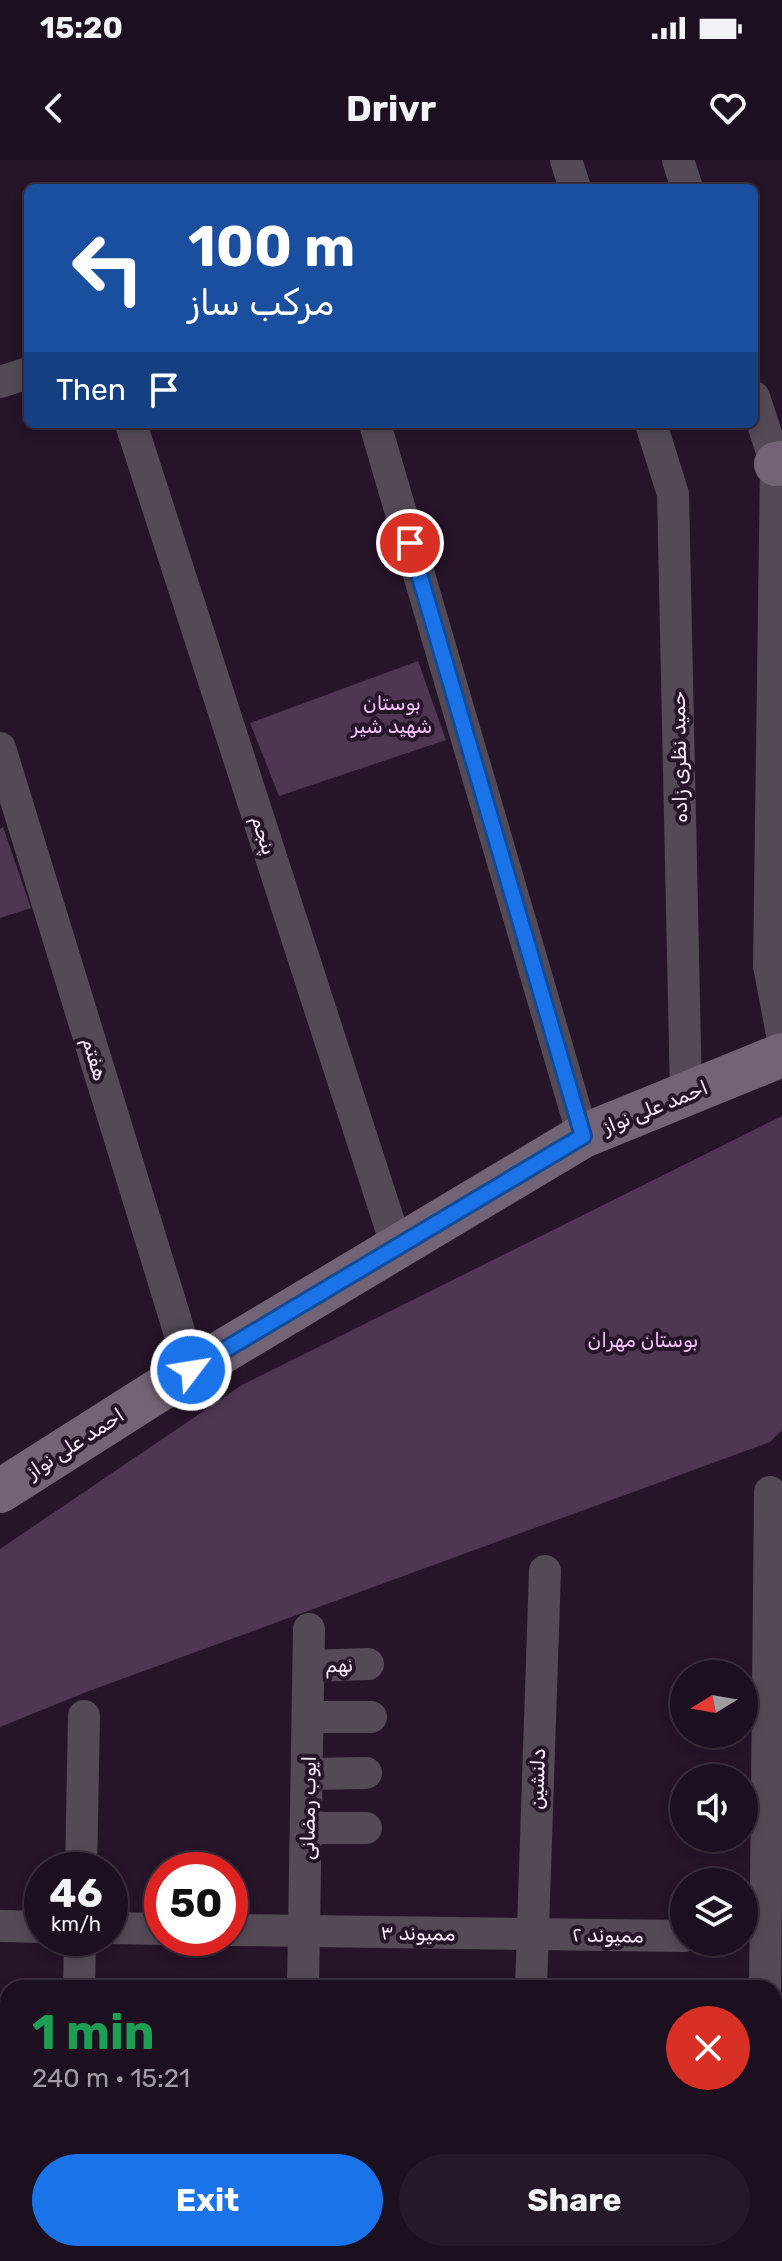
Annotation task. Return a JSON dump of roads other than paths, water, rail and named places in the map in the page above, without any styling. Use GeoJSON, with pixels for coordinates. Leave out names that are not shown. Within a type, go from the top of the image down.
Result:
{"type":"FeatureCollection","features":[{"type":"Feature","properties":{"kind":"main road","name":"احمد علی نواز"},"geometry":{"type":"LineString","coordinates":[[0,1491],[191,1370],[583,1136],[782,1055]]}},
{"type":"Feature","properties":{"kind":"street"},"geometry":{"type":"LineString","coordinates":[[566,160],[574,184]]}},
{"type":"Feature","properties":{"kind":"street"},"geometry":{"type":"LineString","coordinates":[[678,160],[686,184]]}},
{"type":"Feature","properties":{"kind":"street"},"geometry":{"type":"LineString","coordinates":[[0,382],[24,374]]}},
{"type":"Feature","properties":{"kind":"street"},"geometry":{"type":"LineString","coordinates":[[758,408],[779,464],[769,966],[782,1034]]}},
{"type":"Feature","properties":{"kind":"street","name":"پنجم"},"geometry":{"type":"LineString","coordinates":[[132,428],[397,1247]]}},
{"type":"Feature","properties":{"kind":"street"},"geometry":{"type":"LineString","coordinates":[[376,428],[583,1136]]}},
{"type":"Feature","properties":{"kind":"street","name":"حمید نظری زاده"},"geometry":{"type":"LineString","coordinates":[[652,428],[673,494],[686,1094]]}},
{"type":"Feature","properties":{"kind":"street","name":"هفتم"},"geometry":{"type":"LineString","coordinates":[[0,748],[191,1370]]}},
{"type":"Feature","properties":{"kind":"street"},"geometry":{"type":"LineString","coordinates":[[765,1980],[775,1622],[770,1492]]}},
{"type":"Feature","properties":{"kind":"street","name":"دلنشین"},"geometry":{"type":"LineString","coordinates":[[531,1980],[545,1571]]}},
{"type":"Feature","properties":{"kind":"street","name":"ایوب رمضانی"},"geometry":{"type":"LineString","coordinates":[[303,1980],[310,1717],[309,1629]]}},
{"type":"Feature","properties":{"kind":"street","name":"نهم"},"geometry":{"type":"LineString","coordinates":[[310,1666],[368,1664]]}},
{"type":"Feature","properties":{"kind":"street"},"geometry":{"type":"LineString","coordinates":[[81,1852],[84,1716]]}},
{"type":"Feature","properties":{"kind":"street"},"geometry":{"type":"LineString","coordinates":[[310,1717],[371,1717]]}},
{"type":"Feature","properties":{"kind":"street"},"geometry":{"type":"LineString","coordinates":[[308,1774],[366,1773]]}},
{"type":"Feature","properties":{"kind":"street"},"geometry":{"type":"LineString","coordinates":[[307,1828],[366,1828]]}},
{"type":"Feature","properties":{"kind":"street"},"geometry":{"type":"LineString","coordinates":[[0,1926],[24,1927]]}},
{"type":"Feature","properties":{"kind":"street","name":"ممیوند ۳"},"geometry":{"type":"LineString","coordinates":[[248,1930],[532,1934]]}},
{"type":"Feature","properties":{"kind":"street","name":"ممیوند ۲"},"geometry":{"type":"LineString","coordinates":[[532,1934],[670,1936]]}},
{"type":"Feature","properties":{"kind":"street"},"geometry":{"type":"LineString","coordinates":[[79,1980],[80,1956]]}},
{"type":"Feature","properties":{"kind":"park label","name":"بوستان شهید شیر"},"geometry":{"type":"Point","coordinates":[392,714]}},
{"type":"Feature","properties":{"kind":"park label","name":"بوستان مهران"},"geometry":{"type":"Point","coordinates":[643,1340]}}]}
